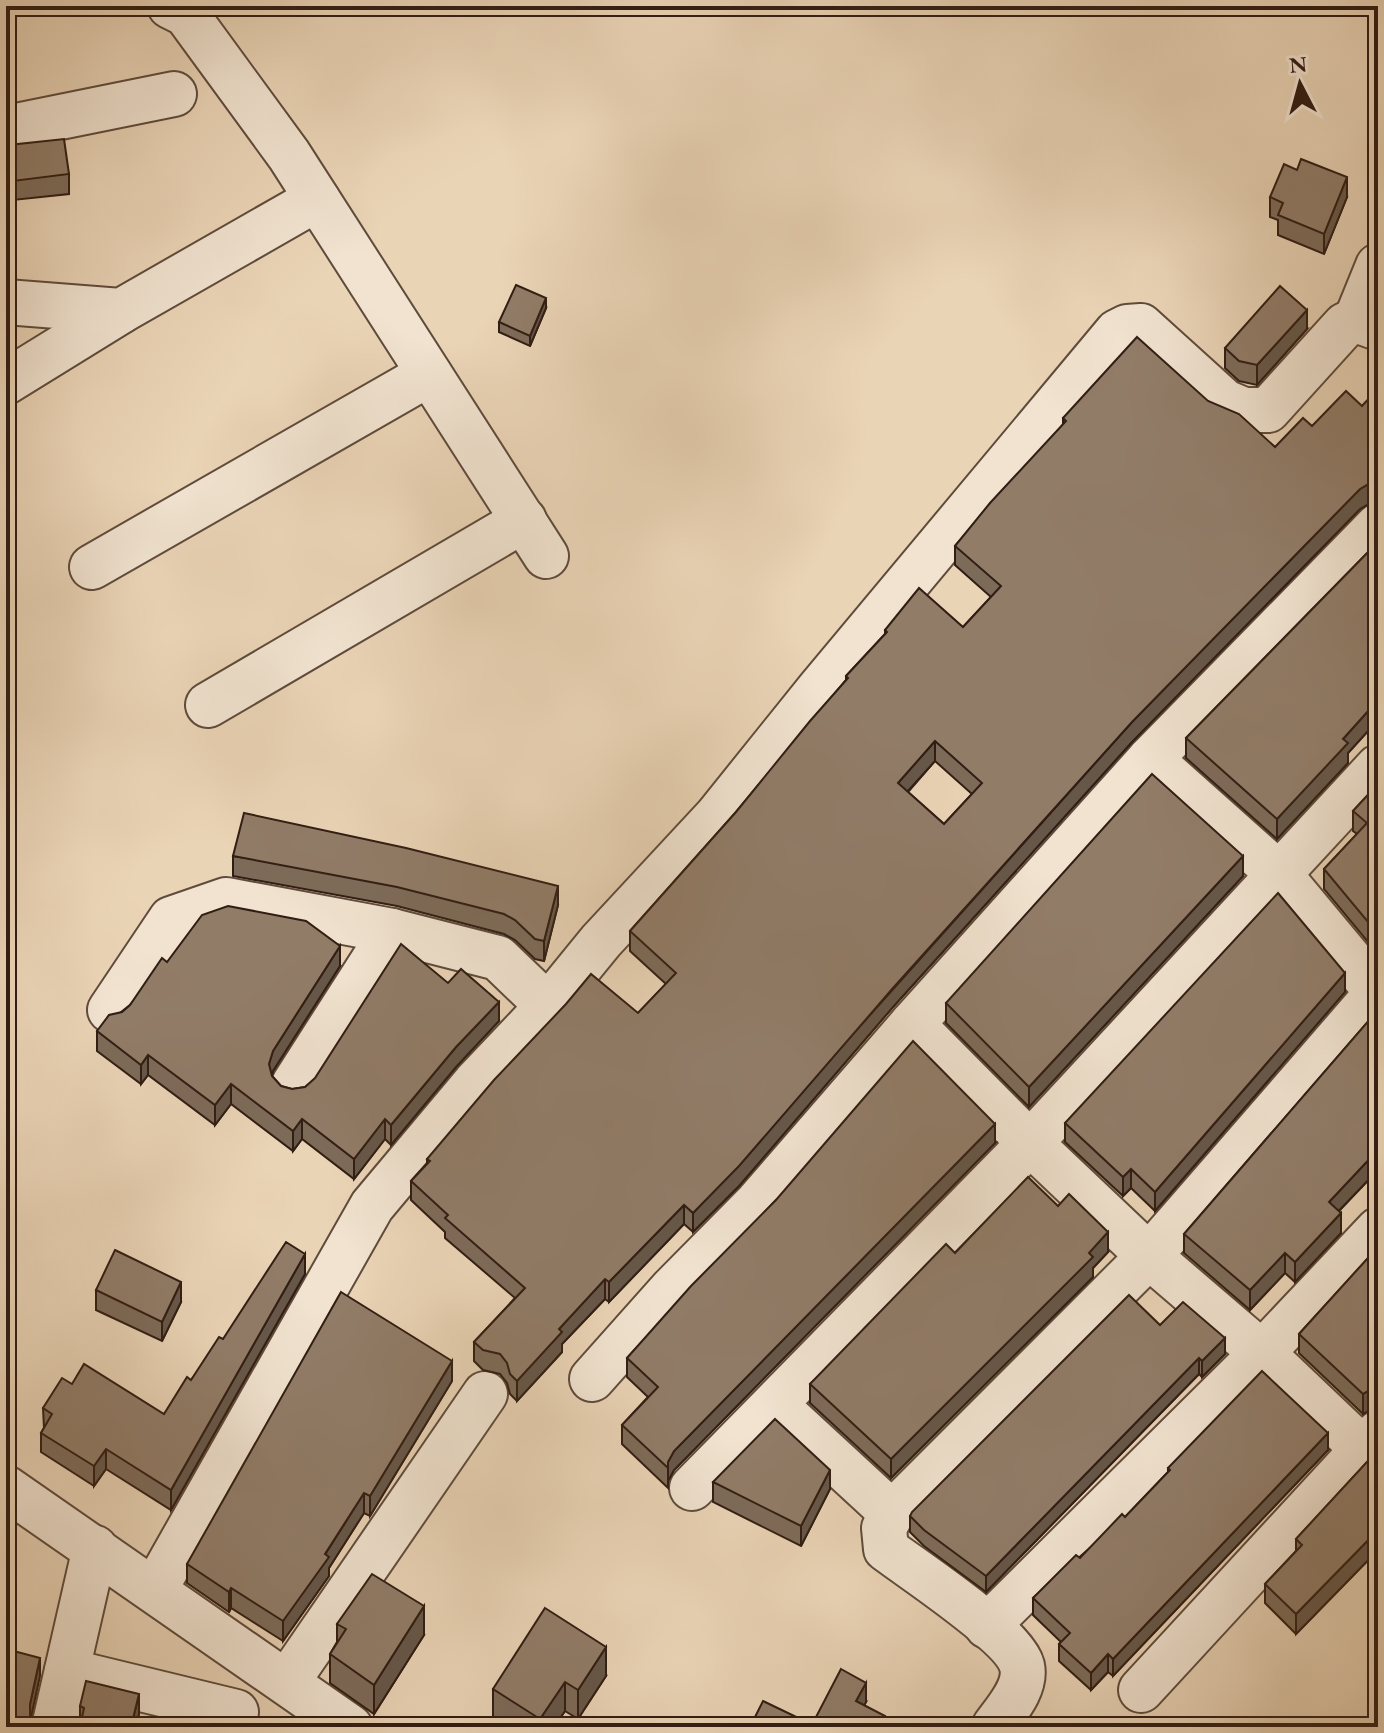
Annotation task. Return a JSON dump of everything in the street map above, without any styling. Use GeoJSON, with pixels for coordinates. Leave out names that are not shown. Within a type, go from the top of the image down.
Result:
{"type":"FeatureCollection","features":[{"type":"Feature","properties":{"kind":"street"},"geometry":{"type":"LineString","coordinates":[[170,6],[186,14],[289,155],[535,538],[208,705]]}},
{"type":"Feature","properties":{"kind":"street"},"geometry":{"type":"LineString","coordinates":[[6,128],[174,94]]}},
{"type":"Feature","properties":{"kind":"street"},"geometry":{"type":"LineString","coordinates":[[6,382],[121,311],[317,199]]}},
{"type":"Feature","properties":{"kind":"street"},"geometry":{"type":"LineString","coordinates":[[155,1589],[372,1206],[475,1083],[717,816],[1117,332],[1127,327],[1141,326],[1225,402],[1244,410],[1268,410],[1345,325],[1367,324],[1378,266]]}},
{"type":"Feature","properties":{"kind":"street"},"geometry":{"type":"LineString","coordinates":[[6,302],[121,311]]}},
{"type":"Feature","properties":{"kind":"street"},"geometry":{"type":"LineString","coordinates":[[92,567],[429,374]]}},
{"type":"Feature","properties":{"kind":"street"},"geometry":{"type":"LineString","coordinates":[[592,1379],[673,1288],[757,1203],[912,1024],[1150,759],[1378,526]]}},
{"type":"Feature","properties":{"kind":"street"},"geometry":{"type":"LineString","coordinates":[[994,1727],[1019,1692],[1022,1668],[1011,1648],[886,1549],[884,1528],[892,1513],[1149,1256],[1378,993],[1279,874],[1150,759]]}},
{"type":"Feature","properties":{"kind":"street"},"geometry":{"type":"LineString","coordinates":[[692,1488],[1030,1143],[1378,767]]}},
{"type":"Feature","properties":{"kind":"street"},"geometry":{"type":"LineString","coordinates":[[110,1010],[171,919],[226,900],[392,931],[498,958],[548,1006]]}},
{"type":"Feature","properties":{"kind":"street"},"geometry":{"type":"LineString","coordinates":[[294,1084],[392,931]]}},
{"type":"Feature","properties":{"kind":"street"},"geometry":{"type":"LineString","coordinates":[[912,1024],[1030,1143],[1149,1256],[1371,1441],[1141,1690]]}},
{"type":"Feature","properties":{"kind":"street"},"geometry":{"type":"LineString","coordinates":[[987,1626],[1262,1353],[1378,1230]]}},
{"type":"Feature","properties":{"kind":"street"},"geometry":{"type":"LineString","coordinates":[[287,1682],[485,1394]]}},
{"type":"Feature","properties":{"kind":"street"},"geometry":{"type":"LineString","coordinates":[[775,1405],[892,1513]]}},
{"type":"Feature","properties":{"kind":"street"},"geometry":{"type":"LineString","coordinates":[[6,1488],[350,1727]]}},
{"type":"Feature","properties":{"kind":"street"},"geometry":{"type":"LineString","coordinates":[[54,1727],[95,1548]]}},
{"type":"Feature","properties":{"kind":"street"},"geometry":{"type":"LineString","coordinates":[[67,1671],[233,1720],[252,1657]]}},
{"type":"Feature","properties":{"kind":"building"},"geometry":{"type":"Polygon","coordinates":[[[64,139],[69,174],[13,181],[9,145],[64,139]]]}},
{"type":"Feature","properties":{"kind":"building"},"geometry":{"type":"Polygon","coordinates":[[[1301,159],[1347,177],[1324,234],[1278,215],[1283,203],[1270,197],[1284,164],[1297,170],[1301,159]]]}},
{"type":"Feature","properties":{"kind":"building"},"geometry":{"type":"Polygon","coordinates":[[[516,285],[546,298],[530,336],[499,322],[516,285]]]}},
{"type":"Feature","properties":{"kind":"building"},"geometry":{"type":"Polygon","coordinates":[[[1280,286],[1307,310],[1257,365],[1239,361],[1225,348],[1280,286]]]}},
{"type":"Feature","properties":{"kind":"building"},"geometry":{"type":"Polygon","coordinates":[[[1137,337],[1208,401],[1239,414],[1275,447],[1303,418],[1312,426],[1346,391],[1362,406],[1378,389],[1378,482],[1360,489],[1132,722],[893,988],[739,1166],[693,1213],[684,1205],[609,1282],[605,1279],[517,1381],[500,1354],[483,1350],[474,1342],[525,1288],[445,1218],[448,1215],[411,1181],[494,1080],[591,974],[638,1013],[676,973],[630,931],[736,812],[848,678],[846,676],[887,632],[885,630],[919,588],[963,627],[1001,586],[955,546],[1066,421],[1063,418],[1137,337]],[[935,741],[898,783],[944,824],[982,783],[935,741]]]}},
{"type":"Feature","properties":{"kind":"building"},"geometry":{"type":"Polygon","coordinates":[[[1378,542],[1378,700],[1343,739],[1348,743],[1277,819],[1186,738],[1378,542]]]}},
{"type":"Feature","properties":{"kind":"building"},"geometry":{"type":"Polygon","coordinates":[[[1152,774],[1243,856],[1029,1087],[946,1003],[1152,774]]]}},
{"type":"Feature","properties":{"kind":"building"},"geometry":{"type":"Polygon","coordinates":[[[1378,784],[1378,934],[1324,869],[1367,823],[1353,811],[1378,784]]]}},
{"type":"Feature","properties":{"kind":"building"},"geometry":{"type":"Polygon","coordinates":[[[244,813],[406,848],[558,886],[544,941],[535,939],[504,914],[397,887],[233,856],[244,813]]]}},
{"type":"Feature","properties":{"kind":"building"},"geometry":{"type":"Polygon","coordinates":[[[1278,893],[1345,973],[1155,1192],[1131,1169],[1123,1177],[1065,1123],[1278,893]]]}},
{"type":"Feature","properties":{"kind":"building"},"geometry":{"type":"Polygon","coordinates":[[[228,906],[306,921],[340,946],[273,1051],[269,1064],[272,1076],[281,1086],[292,1089],[305,1087],[315,1078],[401,944],[448,983],[461,969],[499,1002],[456,1047],[391,1125],[385,1119],[354,1159],[302,1119],[293,1131],[231,1084],[215,1105],[148,1055],[141,1065],[97,1031],[109,1015],[122,1012],[130,1005],[162,958],[167,962],[202,915],[228,906]]]}},
{"type":"Feature","properties":{"kind":"building"},"geometry":{"type":"Polygon","coordinates":[[[1378,1010],[1378,1154],[1376,1152],[1329,1202],[1341,1213],[1295,1262],[1285,1253],[1250,1290],[1184,1234],[1378,1010]]]}},
{"type":"Feature","properties":{"kind":"building"},"geometry":{"type":"Polygon","coordinates":[[[913,1041],[995,1124],[674,1451],[668,1468],[622,1425],[658,1387],[627,1358],[691,1286],[776,1200],[913,1041]]]}},
{"type":"Feature","properties":{"kind":"building"},"geometry":{"type":"Polygon","coordinates":[[[1028,1177],[1058,1206],[1069,1194],[1108,1232],[1089,1253],[1093,1257],[891,1459],[810,1384],[946,1244],[955,1253],[1028,1177]]]}},
{"type":"Feature","properties":{"kind":"building"},"geometry":{"type":"Polygon","coordinates":[[[286,1242],[305,1254],[171,1490],[106,1449],[94,1466],[41,1433],[52,1414],[43,1408],[62,1378],[72,1384],[84,1364],[164,1414],[187,1377],[191,1380],[219,1337],[223,1339],[286,1242]]]}},
{"type":"Feature","properties":{"kind":"building"},"geometry":{"type":"Polygon","coordinates":[[[1378,1247],[1378,1389],[1363,1394],[1299,1334],[1378,1247]]]}},
{"type":"Feature","properties":{"kind":"building"},"geometry":{"type":"Polygon","coordinates":[[[115,1250],[181,1282],[162,1322],[96,1290],[115,1250]]]}},
{"type":"Feature","properties":{"kind":"building"},"geometry":{"type":"Polygon","coordinates":[[[341,1292],[452,1361],[370,1496],[364,1493],[325,1554],[329,1557],[283,1621],[231,1588],[229,1592],[187,1564],[341,1292]]]}},
{"type":"Feature","properties":{"kind":"building"},"geometry":{"type":"Polygon","coordinates":[[[1129,1295],[1160,1325],[1183,1302],[1225,1338],[1202,1361],[1199,1358],[986,1576],[924,1530],[910,1516],[912,1512],[1129,1295]]]}},
{"type":"Feature","properties":{"kind":"building"},"geometry":{"type":"Polygon","coordinates":[[[1262,1371],[1328,1433],[1113,1659],[1108,1654],[1091,1673],[1059,1644],[1070,1633],[1033,1598],[1076,1555],[1080,1558],[1122,1514],[1125,1517],[1262,1371]]]}},
{"type":"Feature","properties":{"kind":"building"},"geometry":{"type":"Polygon","coordinates":[[[775,1419],[830,1470],[801,1526],[713,1482],[775,1419]]]}},
{"type":"Feature","properties":{"kind":"building"},"geometry":{"type":"Polygon","coordinates":[[[1378,1450],[1378,1530],[1296,1614],[1265,1584],[1302,1545],[1296,1539],[1378,1450]]]}},
{"type":"Feature","properties":{"kind":"building"},"geometry":{"type":"Polygon","coordinates":[[[372,1574],[424,1606],[374,1685],[330,1654],[346,1629],[337,1624],[372,1574]]]}},
{"type":"Feature","properties":{"kind":"building"},"geometry":{"type":"Polygon","coordinates":[[[545,1608],[606,1647],[578,1690],[565,1682],[540,1719],[493,1689],[545,1608]]]}},
{"type":"Feature","properties":{"kind":"building"},"geometry":{"type":"Polygon","coordinates":[[[6,1649],[40,1658],[30,1704],[33,1727],[6,1727],[6,1649]]]}},
{"type":"Feature","properties":{"kind":"building"},"geometry":{"type":"Polygon","coordinates":[[[841,1669],[866,1683],[856,1701],[885,1716],[879,1727],[836,1727],[816,1717],[841,1669]]]}},
{"type":"Feature","properties":{"kind":"building"},"geometry":{"type":"Polygon","coordinates":[[[86,1681],[139,1694],[131,1727],[80,1727],[84,1708],[80,1706],[86,1681]]]}},
{"type":"Feature","properties":{"kind":"building"},"geometry":{"type":"Polygon","coordinates":[[[763,1701],[813,1725],[812,1727],[750,1727],[763,1701]]]}}]}
